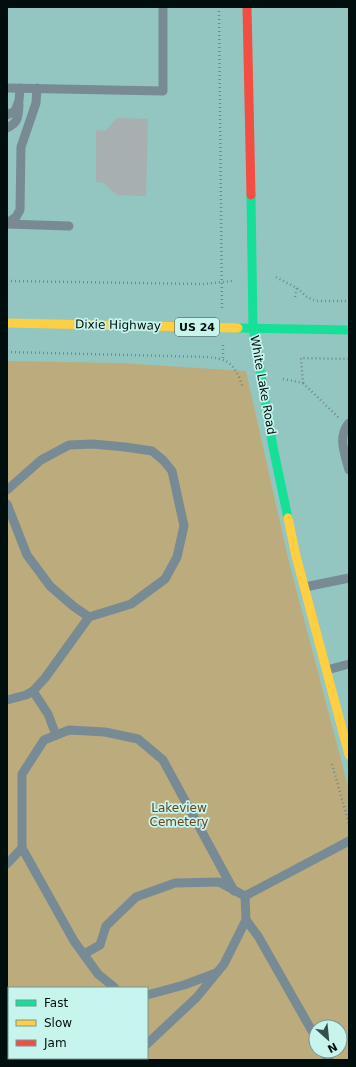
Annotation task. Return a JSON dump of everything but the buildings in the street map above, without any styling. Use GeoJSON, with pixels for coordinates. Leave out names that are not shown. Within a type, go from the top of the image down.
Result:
{"type":"FeatureCollection","features":[{"type":"Feature","properties":{"kind":"street","name":"White Lake Road"},"geometry":{"type":"LineString","coordinates":[[247,7],[253,328],[273,447],[296,556],[349,755]]}},
{"type":"Feature","properties":{"kind":"street","name":"Dixie Highway"},"geometry":{"type":"LineString","coordinates":[[7,323],[349,330]]}},
{"type":"Feature","properties":{"kind":"lane"},"geometry":{"type":"LineString","coordinates":[[7,88],[163,90],[163,7]]}},
{"type":"Feature","properties":{"kind":"lane"},"geometry":{"type":"LineString","coordinates":[[7,128],[14,124],[18,118],[20,88]]}},
{"type":"Feature","properties":{"kind":"lane"},"geometry":{"type":"LineString","coordinates":[[7,224],[16,217],[20,210],[21,147],[36,103],[37,88]]}},
{"type":"Feature","properties":{"kind":"lane"},"geometry":{"type":"LineString","coordinates":[[7,115],[15,111],[19,101]]}},
{"type":"Feature","properties":{"kind":"lane"},"geometry":{"type":"LineString","coordinates":[[7,224],[69,226]]}},
{"type":"Feature","properties":{"kind":"lane"},"geometry":{"type":"LineString","coordinates":[[349,423],[344,430],[342,439],[349,470]]}},
{"type":"Feature","properties":{"kind":"lane"},"geometry":{"type":"LineString","coordinates":[[7,490],[41,460],[69,445],[93,444],[152,451],[163,460],[172,471],[184,526],[177,557],[165,580],[130,604],[89,617],[45,678],[33,691],[26,695],[7,700]]}},
{"type":"Feature","properties":{"kind":"lane"},"geometry":{"type":"LineString","coordinates":[[7,504],[27,555],[50,586],[73,606],[89,617]]}},
{"type":"Feature","properties":{"kind":"lane"},"geometry":{"type":"LineString","coordinates":[[305,587],[349,578]]}},
{"type":"Feature","properties":{"kind":"lane"},"geometry":{"type":"LineString","coordinates":[[327,670],[349,664]]}},
{"type":"Feature","properties":{"kind":"lane"},"geometry":{"type":"LineString","coordinates":[[33,691],[48,714],[56,735]]}},
{"type":"Feature","properties":{"kind":"lane"},"geometry":{"type":"LineString","coordinates":[[114,987],[98,974],[74,941],[22,848],[22,774],[44,740],[69,730],[106,732],[138,739],[163,760],[234,891]]}},
{"type":"Feature","properties":{"kind":"lane"},"geometry":{"type":"LineString","coordinates":[[244,896],[349,840]]}},
{"type":"Feature","properties":{"kind":"lane"},"geometry":{"type":"LineString","coordinates":[[7,864],[22,848]]}},
{"type":"Feature","properties":{"kind":"lane"},"geometry":{"type":"LineString","coordinates":[[84,954],[100,945],[106,926],[136,897],[175,883],[219,882],[244,896]]}},
{"type":"Feature","properties":{"kind":"lane"},"geometry":{"type":"LineString","coordinates":[[148,1043],[197,997],[224,964],[246,920],[244,896]]}},
{"type":"Feature","properties":{"kind":"lane"},"geometry":{"type":"LineString","coordinates":[[246,920],[258,936],[308,1024]]}},
{"type":"Feature","properties":{"kind":"lane"},"geometry":{"type":"LineString","coordinates":[[148,995],[184,985],[216,973]]}},
{"type":"Feature","properties":{"kind":"path"},"geometry":{"type":"LineString","coordinates":[[219,7],[222,298]]}},
{"type":"Feature","properties":{"kind":"path"},"geometry":{"type":"LineString","coordinates":[[276,277],[297,288],[307,297],[316,301],[349,301]]}},
{"type":"Feature","properties":{"kind":"path"},"geometry":{"type":"LineString","coordinates":[[7,281],[203,284],[232,281]]}},
{"type":"Feature","properties":{"kind":"path"},"geometry":{"type":"LineString","coordinates":[[295,297],[297,288]]}},
{"type":"Feature","properties":{"kind":"path"},"geometry":{"type":"LineString","coordinates":[[7,352],[208,356],[223,359],[231,364],[239,377],[246,376]]}},
{"type":"Feature","properties":{"kind":"path"},"geometry":{"type":"LineString","coordinates":[[303,383],[301,358],[349,359]]}},
{"type":"Feature","properties":{"kind":"path"},"geometry":{"type":"LineString","coordinates":[[283,379],[303,383],[338,417]]}},
{"type":"Feature","properties":{"kind":"green space","name":"Lakeview Cemetery"},"geometry":{"type":"Polygon","coordinates":[[[7,361],[120,363],[246,371],[289,562],[349,790],[349,1060],[7,1060],[7,361]]]}},
{"type":"Feature","properties":{"kind":"traffic: fast"},"geometry":{"type":"LineString","coordinates":[[251,195],[253,328],[273,447],[288,518]]}},
{"type":"Feature","properties":{"kind":"traffic: fast"},"geometry":{"type":"LineString","coordinates":[[238,328],[349,330]]}},
{"type":"Feature","properties":{"kind":"traffic: slow"},"geometry":{"type":"LineString","coordinates":[[7,323],[238,328]]}},
{"type":"Feature","properties":{"kind":"traffic: slow"},"geometry":{"type":"LineString","coordinates":[[288,518],[296,556],[349,755]]}},
{"type":"Feature","properties":{"kind":"traffic: jam"},"geometry":{"type":"LineString","coordinates":[[247,7],[251,195]]}}]}
